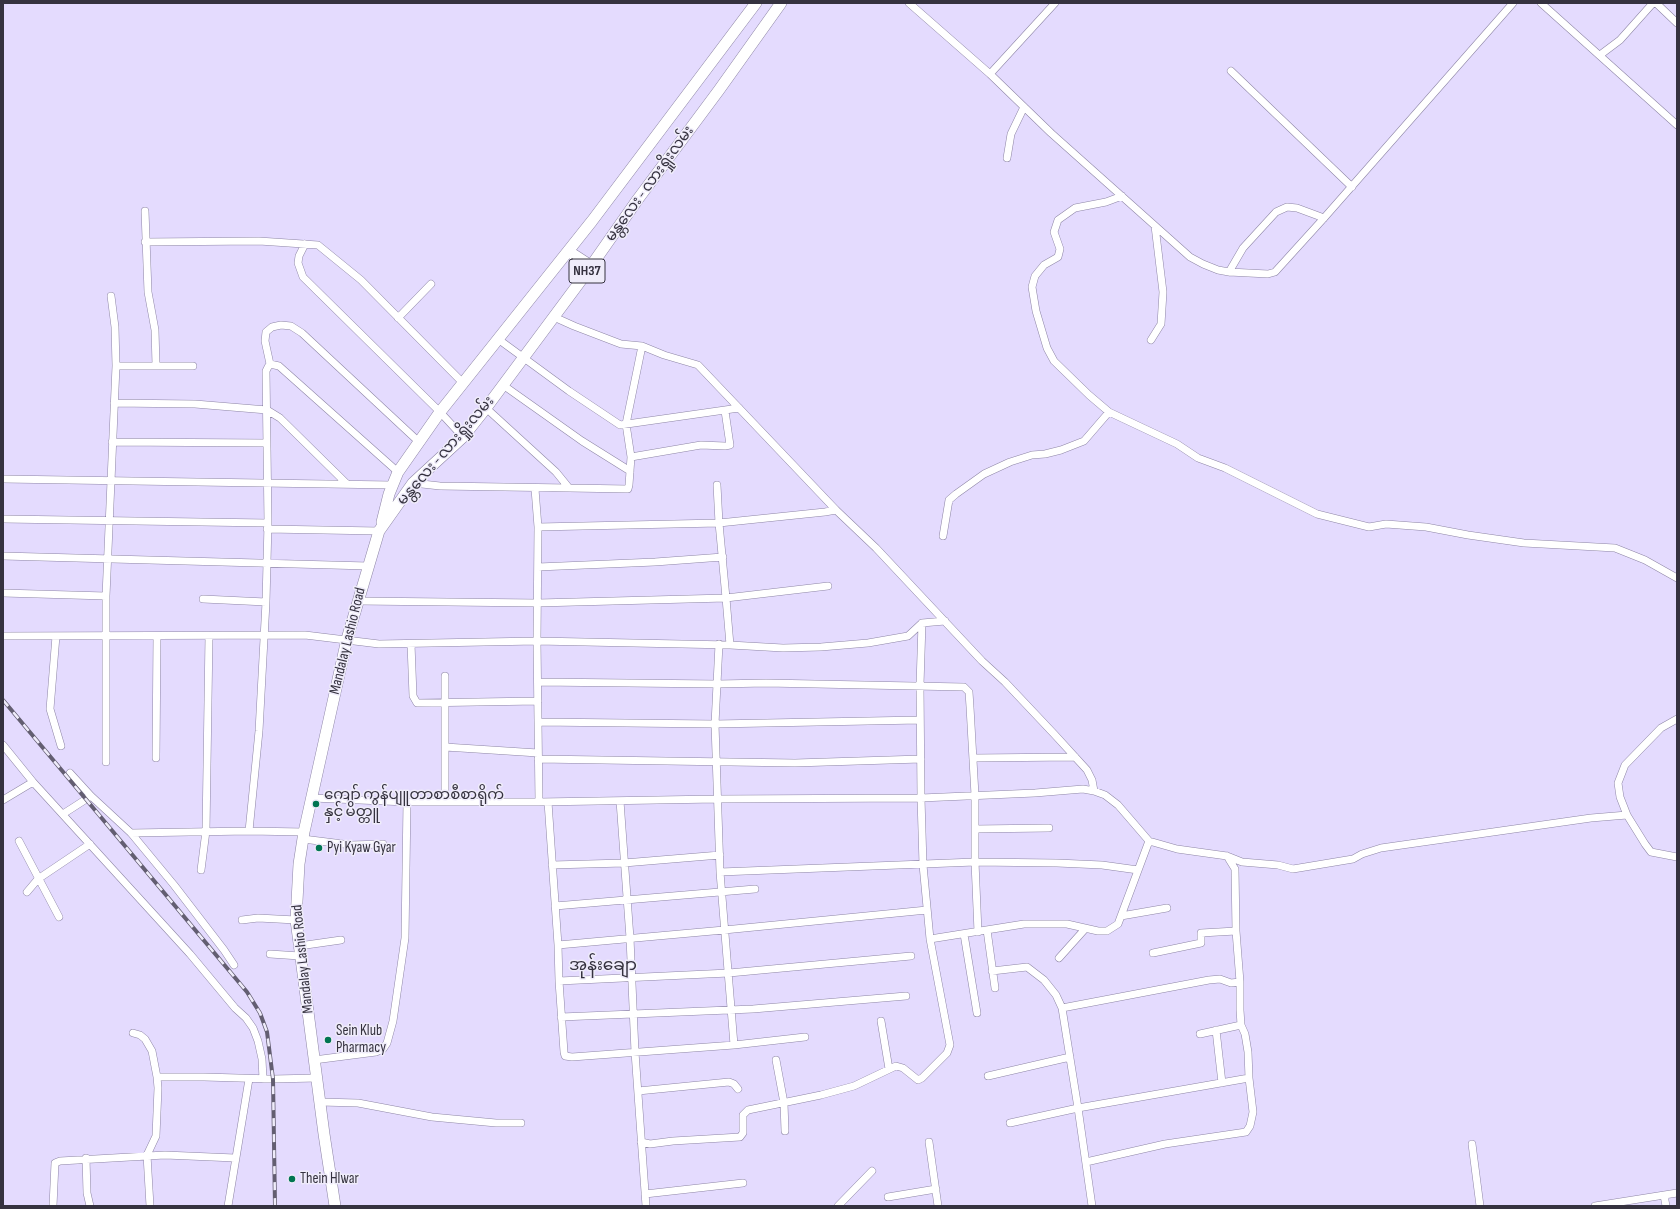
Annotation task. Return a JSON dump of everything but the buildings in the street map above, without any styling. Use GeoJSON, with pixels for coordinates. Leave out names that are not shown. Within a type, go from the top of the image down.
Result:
{"type":"FeatureCollection","features":[{"type":"Feature","properties":{"kind":"highway","name":"မန္တလေး - လားရှိုးလမ်း"},"geometry":{"type":"LineString","coordinates":[[380,530],[392,485],[398,472],[440,412],[568,251],[756,3]]}},
{"type":"Feature","properties":{"kind":"highway","name":"မန္တလေး - လားရှိုးလမ်း"},"geometry":{"type":"LineString","coordinates":[[380,530],[413,483],[426,469],[463,437],[486,408],[591,266],[638,199],[720,90],[781,3]]}},
{"type":"Feature","properties":{"kind":"highway"},"geometry":{"type":"LineString","coordinates":[[568,251],[591,266]]}},
{"type":"Feature","properties":{"kind":"highway","name":"Mandalay Lashio Road"},"geometry":{"type":"LineString","coordinates":[[335,1206],[296,920],[299,864],[347,639],[380,530]]}},
{"type":"Feature","properties":{"kind":"street"},"geometry":{"type":"LineString","coordinates":[[909,3],[990,74],[1024,107],[1190,257],[1203,264],[1229,272],[1268,274],[1275,272],[1352,187],[1512,3]]}},
{"type":"Feature","properties":{"kind":"street"},"geometry":{"type":"LineString","coordinates":[[990,74],[1055,3]]}},
{"type":"Feature","properties":{"kind":"street"},"geometry":{"type":"LineString","coordinates":[[1541,3],[1677,125]]}},
{"type":"Feature","properties":{"kind":"street"},"geometry":{"type":"LineString","coordinates":[[1600,55],[1620,40],[1654,3],[1677,23]]}},
{"type":"Feature","properties":{"kind":"street"},"geometry":{"type":"LineString","coordinates":[[1232,71],[1352,187]]}},
{"type":"Feature","properties":{"kind":"street"},"geometry":{"type":"LineString","coordinates":[[1007,158],[1011,134],[1024,107]]}},
{"type":"Feature","properties":{"kind":"street"},"geometry":{"type":"LineString","coordinates":[[1122,196],[1106,202],[1074,208],[1058,220],[1054,232],[1060,249],[1058,257],[1044,265],[1035,276],[1032,287],[1036,311],[1047,348],[1054,361],[1109,412],[1177,444],[1198,458],[1225,468],[1317,514],[1370,527],[1386,524],[1426,527],[1524,543],[1615,548],[1645,560],[1677,578]]}},
{"type":"Feature","properties":{"kind":"street"},"geometry":{"type":"LineString","coordinates":[[1229,272],[1243,248],[1276,212],[1287,207],[1297,208],[1324,218]]}},
{"type":"Feature","properties":{"kind":"street"},"geometry":{"type":"LineString","coordinates":[[145,211],[148,292],[155,330],[156,366]]}},
{"type":"Feature","properties":{"kind":"street"},"geometry":{"type":"LineString","coordinates":[[1151,340],[1161,324],[1163,292],[1155,226]]}},
{"type":"Feature","properties":{"kind":"street"},"geometry":{"type":"LineString","coordinates":[[145,242],[252,241],[318,245],[361,280],[463,383]]}},
{"type":"Feature","properties":{"kind":"street"},"geometry":{"type":"LineString","coordinates":[[305,244],[299,256],[298,263],[303,277],[440,412],[463,437]]}},
{"type":"Feature","properties":{"kind":"street"},"geometry":{"type":"LineString","coordinates":[[398,318],[431,284]]}},
{"type":"Feature","properties":{"kind":"street"},"geometry":{"type":"LineString","coordinates":[[106,762],[106,596],[116,366],[115,327],[112,296]]}},
{"type":"Feature","properties":{"kind":"street"},"geometry":{"type":"LineString","coordinates":[[554,316],[574,326],[621,344],[642,346],[664,355],[698,365],[836,510],[876,548],[982,661],[1005,682],[1075,757],[1087,770],[1092,780],[1094,790]]}},
{"type":"Feature","properties":{"kind":"street"},"geometry":{"type":"LineString","coordinates":[[249,831],[259,731],[266,602],[266,371],[270,364],[265,341],[266,332],[272,327],[281,325],[291,326],[302,333],[419,442]]}},
{"type":"Feature","properties":{"kind":"street"},"geometry":{"type":"LineString","coordinates":[[498,339],[569,391],[620,425],[739,408]]}},
{"type":"Feature","properties":{"kind":"street"},"geometry":{"type":"LineString","coordinates":[[413,483],[440,486],[535,489],[628,489],[630,457],[626,424],[642,346]]}},
{"type":"Feature","properties":{"kind":"street"},"geometry":{"type":"LineString","coordinates":[[270,364],[279,366],[398,472]]}},
{"type":"Feature","properties":{"kind":"street"},"geometry":{"type":"LineString","coordinates":[[116,366],[192,366]]}},
{"type":"Feature","properties":{"kind":"street"},"geometry":{"type":"LineString","coordinates":[[503,385],[582,441],[630,471]]}},
{"type":"Feature","properties":{"kind":"street"},"geometry":{"type":"LineString","coordinates":[[114,403],[195,404],[267,410],[280,418],[347,484]]}},
{"type":"Feature","properties":{"kind":"street"},"geometry":{"type":"LineString","coordinates":[[486,408],[556,472],[569,488]]}},
{"type":"Feature","properties":{"kind":"street"},"geometry":{"type":"LineString","coordinates":[[630,457],[701,446],[730,445],[725,411]]}},
{"type":"Feature","properties":{"kind":"street"},"geometry":{"type":"LineString","coordinates":[[943,536],[949,500],[956,494],[984,474],[1010,462],[1032,455],[1045,454],[1061,450],[1084,441],[1109,412]]}},
{"type":"Feature","properties":{"kind":"street"},"geometry":{"type":"LineString","coordinates":[[112,442],[267,443]]}},
{"type":"Feature","properties":{"kind":"street"},"geometry":{"type":"LineString","coordinates":[[3,479],[111,482],[392,485]]}},
{"type":"Feature","properties":{"kind":"street"},"geometry":{"type":"LineString","coordinates":[[717,485],[730,645]]}},
{"type":"Feature","properties":{"kind":"street"},"geometry":{"type":"LineString","coordinates":[[535,489],[538,527],[538,802]]}},
{"type":"Feature","properties":{"kind":"street"},"geometry":{"type":"LineString","coordinates":[[538,527],[719,523],[836,510]]}},
{"type":"Feature","properties":{"kind":"street"},"geometry":{"type":"LineString","coordinates":[[3,519],[110,520],[380,530]]}},
{"type":"Feature","properties":{"kind":"street"},"geometry":{"type":"LineString","coordinates":[[3,556],[368,566]]}},
{"type":"Feature","properties":{"kind":"street"},"geometry":{"type":"LineString","coordinates":[[538,567],[655,562],[723,557]]}},
{"type":"Feature","properties":{"kind":"street"},"geometry":{"type":"LineString","coordinates":[[358,601],[538,603],[726,598],[828,586]]}},
{"type":"Feature","properties":{"kind":"street"},"geometry":{"type":"LineString","coordinates":[[3,593],[106,596]]}},
{"type":"Feature","properties":{"kind":"street"},"geometry":{"type":"LineString","coordinates":[[203,599],[266,602]]}},
{"type":"Feature","properties":{"kind":"street"},"geometry":{"type":"LineString","coordinates":[[3,636],[305,635],[379,644],[537,641],[718,644],[783,648],[821,647],[868,643],[908,636],[922,623],[945,621]]}},
{"type":"Feature","properties":{"kind":"street"},"geometry":{"type":"LineString","coordinates":[[641,1142],[650,1144],[673,1141],[740,1137],[743,1133],[743,1115],[748,1110],[854,1086],[896,1066],[903,1068],[918,1080],[922,1078],[947,1053],[950,1044],[930,939],[924,865],[920,720],[922,623]]}},
{"type":"Feature","properties":{"kind":"street"},"geometry":{"type":"LineString","coordinates":[[56,636],[50,709],[61,746]]}},
{"type":"Feature","properties":{"kind":"street"},"geometry":{"type":"LineString","coordinates":[[156,758],[157,636]]}},
{"type":"Feature","properties":{"kind":"street"},"geometry":{"type":"LineString","coordinates":[[201,870],[206,831],[209,636]]}},
{"type":"Feature","properties":{"kind":"street"},"geometry":{"type":"LineString","coordinates":[[411,644],[414,696],[417,703],[444,701],[538,701]]}},
{"type":"Feature","properties":{"kind":"street"},"geometry":{"type":"LineString","coordinates":[[718,644],[718,684],[715,724],[717,799],[721,891],[734,1045]]}},
{"type":"Feature","properties":{"kind":"street"},"geometry":{"type":"LineString","coordinates":[[444,676],[445,802]]}},
{"type":"Feature","properties":{"kind":"street"},"geometry":{"type":"LineString","coordinates":[[538,682],[718,684],[766,683],[964,687],[969,692],[973,758],[978,932]]}},
{"type":"Feature","properties":{"kind":"street"},"geometry":{"type":"LineString","coordinates":[[1677,719],[1661,728],[1625,766],[1618,783],[1620,797],[1627,815],[1651,852],[1677,857]]}},
{"type":"Feature","properties":{"kind":"street"},"geometry":{"type":"LineString","coordinates":[[538,722],[715,724],[920,720]]}},
{"type":"Feature","properties":{"kind":"street"},"geometry":{"type":"LineString","coordinates":[[3,745],[62,814],[190,954],[250,1023],[258,1041],[262,1059],[263,1079]]}},
{"type":"Feature","properties":{"kind":"street"},"geometry":{"type":"LineString","coordinates":[[445,747],[538,756],[795,763],[921,759]]}},
{"type":"Feature","properties":{"kind":"street"},"geometry":{"type":"LineString","coordinates":[[973,758],[1075,757]]}},
{"type":"Feature","properties":{"kind":"street"},"geometry":{"type":"LineString","coordinates":[[70,773],[91,796],[131,833],[178,891],[234,965]]}},
{"type":"Feature","properties":{"kind":"street"},"geometry":{"type":"LineString","coordinates":[[3,800],[34,782]]}},
{"type":"Feature","properties":{"kind":"street"},"geometry":{"type":"LineString","coordinates":[[312,798],[407,802],[921,798],[1035,793],[1083,789],[1094,790],[1105,795],[1118,805],[1149,841],[1177,849],[1227,856],[1242,862],[1278,865],[1294,869],[1353,859],[1362,854],[1381,848],[1591,818],[1627,815]]}},
{"type":"Feature","properties":{"kind":"street"},"geometry":{"type":"LineString","coordinates":[[62,814],[91,796]]}},
{"type":"Feature","properties":{"kind":"street"},"geometry":{"type":"LineString","coordinates":[[620,800],[646,1206]]}},
{"type":"Feature","properties":{"kind":"street"},"geometry":{"type":"LineString","coordinates":[[314,1060],[376,1052],[384,1049],[387,1043],[393,1021],[405,938],[407,802]]}},
{"type":"Feature","properties":{"kind":"street"},"geometry":{"type":"LineString","coordinates":[[548,802],[558,945],[561,1017],[565,1056],[572,1057],[734,1045],[805,1037]]}},
{"type":"Feature","properties":{"kind":"street"},"geometry":{"type":"LineString","coordinates":[[975,829],[1049,828]]}},
{"type":"Feature","properties":{"kind":"street"},"geometry":{"type":"LineString","coordinates":[[131,833],[249,831],[304,835],[351,845],[383,844]]}},
{"type":"Feature","properties":{"kind":"street"},"geometry":{"type":"LineString","coordinates":[[18,841],[59,917]]}},
{"type":"Feature","properties":{"kind":"street"},"geometry":{"type":"LineString","coordinates":[[930,939],[1024,924],[1067,924],[1098,931],[1107,931],[1118,924],[1149,841]]}},
{"type":"Feature","properties":{"kind":"street"},"geometry":{"type":"LineString","coordinates":[[27,892],[38,880],[90,844]]}},
{"type":"Feature","properties":{"kind":"street"},"geometry":{"type":"LineString","coordinates":[[552,865],[624,863],[720,855]]}},
{"type":"Feature","properties":{"kind":"street"},"geometry":{"type":"LineString","coordinates":[[1086,1162],[1165,1144],[1246,1132],[1250,1126],[1253,1112],[1245,1034],[1241,1025],[1240,982],[1236,931],[1235,869],[1227,856]]}},
{"type":"Feature","properties":{"kind":"street"},"geometry":{"type":"LineString","coordinates":[[720,872],[975,862],[1102,865],[1138,870]]}},
{"type":"Feature","properties":{"kind":"street"},"geometry":{"type":"LineString","coordinates":[[1235,869],[1242,862]]}},
{"type":"Feature","properties":{"kind":"street"},"geometry":{"type":"LineString","coordinates":[[555,906],[755,889]]}},
{"type":"Feature","properties":{"kind":"street"},"geometry":{"type":"LineString","coordinates":[[1121,916],[1167,908]]}},
{"type":"Feature","properties":{"kind":"street"},"geometry":{"type":"LineString","coordinates":[[558,945],[927,910]]}},
{"type":"Feature","properties":{"kind":"street"},"geometry":{"type":"LineString","coordinates":[[242,920],[258,918],[296,920]]}},
{"type":"Feature","properties":{"kind":"street"},"geometry":{"type":"LineString","coordinates":[[1059,958],[1085,928]]}},
{"type":"Feature","properties":{"kind":"street"},"geometry":{"type":"LineString","coordinates":[[987,930],[995,988]]}},
{"type":"Feature","properties":{"kind":"street"},"geometry":{"type":"LineString","coordinates":[[1153,953],[1201,943],[1202,933],[1236,931]]}},
{"type":"Feature","properties":{"kind":"street"},"geometry":{"type":"LineString","coordinates":[[964,934],[977,1013]]}},
{"type":"Feature","properties":{"kind":"street"},"geometry":{"type":"LineString","coordinates":[[270,954],[300,951],[342,940]]}},
{"type":"Feature","properties":{"kind":"street"},"geometry":{"type":"LineString","coordinates":[[559,980],[728,973],[911,956]]}},
{"type":"Feature","properties":{"kind":"street"},"geometry":{"type":"LineString","coordinates":[[992,971],[1027,967],[1044,980],[1056,995],[1062,1008],[1092,1206]]}},
{"type":"Feature","properties":{"kind":"street"},"geometry":{"type":"LineString","coordinates":[[1062,1008],[1209,980],[1220,979],[1231,983],[1240,982]]}},
{"type":"Feature","properties":{"kind":"street"},"geometry":{"type":"LineString","coordinates":[[561,1017],[803,1006],[906,996]]}},
{"type":"Feature","properties":{"kind":"street"},"geometry":{"type":"LineString","coordinates":[[881,1021],[889,1069]]}},
{"type":"Feature","properties":{"kind":"street"},"geometry":{"type":"LineString","coordinates":[[1200,1034],[1241,1025]]}},
{"type":"Feature","properties":{"kind":"street"},"geometry":{"type":"LineString","coordinates":[[1216,1030],[1222,1083]]}},
{"type":"Feature","properties":{"kind":"street"},"geometry":{"type":"LineString","coordinates":[[133,1033],[140,1035],[145,1039],[152,1051],[158,1088],[156,1136],[147,1155],[150,1206]]}},
{"type":"Feature","properties":{"kind":"street"},"geometry":{"type":"LineString","coordinates":[[988,1076],[1070,1057]]}},
{"type":"Feature","properties":{"kind":"street"},"geometry":{"type":"LineString","coordinates":[[776,1060],[784,1103],[785,1131]]}},
{"type":"Feature","properties":{"kind":"street"},"geometry":{"type":"LineString","coordinates":[[156,1077],[249,1079],[317,1078]]}},
{"type":"Feature","properties":{"kind":"street"},"geometry":{"type":"LineString","coordinates":[[1010,1123],[1078,1108],[1249,1078]]}},
{"type":"Feature","properties":{"kind":"street"},"geometry":{"type":"LineString","coordinates":[[228,1206],[249,1079]]}},
{"type":"Feature","properties":{"kind":"street"},"geometry":{"type":"LineString","coordinates":[[638,1091],[729,1082],[734,1084],[738,1089]]}},
{"type":"Feature","properties":{"kind":"street"},"geometry":{"type":"LineString","coordinates":[[320,1102],[358,1103],[432,1117],[496,1123],[521,1123]]}},
{"type":"Feature","properties":{"kind":"street"},"geometry":{"type":"LineString","coordinates":[[929,1142],[938,1206]]}},
{"type":"Feature","properties":{"kind":"street"},"geometry":{"type":"LineString","coordinates":[[1472,1144],[1480,1206]]}},
{"type":"Feature","properties":{"kind":"street"},"geometry":{"type":"LineString","coordinates":[[53,1206],[55,1163],[60,1160],[147,1155],[235,1158]]}},
{"type":"Feature","properties":{"kind":"street"},"geometry":{"type":"LineString","coordinates":[[86,1158],[87,1193],[90,1206]]}},
{"type":"Feature","properties":{"kind":"street"},"geometry":{"type":"LineString","coordinates":[[838,1206],[872,1170]]}},
{"type":"Feature","properties":{"kind":"street"},"geometry":{"type":"LineString","coordinates":[[645,1194],[743,1183]]}},
{"type":"Feature","properties":{"kind":"street"},"geometry":{"type":"LineString","coordinates":[[888,1197],[936,1189]]}},
{"type":"Feature","properties":{"kind":"street"},"geometry":{"type":"LineString","coordinates":[[1595,1206],[1677,1193]]}},
{"type":"Feature","properties":{"kind":"street"},"geometry":{"type":"LineString","coordinates":[[1664,1195],[1666,1206]]}},
{"type":"Feature","properties":{"kind":"railway"},"geometry":{"type":"LineString","coordinates":[[3,700],[247,992],[260,1013],[267,1032],[273,1079],[275,1206]]}},
{"type":"Feature","properties":{"kind":"place","name":"ကျော် ကွန်ပျူတာစာစီစာရိုက် နှင့် မိတ္တူ"},"geometry":{"type":"Point","coordinates":[316,804]}},
{"type":"Feature","properties":{"kind":"place","name":"Pyi Kyaw Gyar"},"geometry":{"type":"Point","coordinates":[319,848]}},
{"type":"Feature","properties":{"kind":"place","name":"Sein Klub Pharmacy"},"geometry":{"type":"Point","coordinates":[328,1040]}},
{"type":"Feature","properties":{"kind":"place","name":"Thein Hlwar"},"geometry":{"type":"Point","coordinates":[292,1179]}},
{"type":"Feature","properties":{"kind":"district","name":"အုန်းချော"},"geometry":{"type":"Point","coordinates":[603,966]}}]}
